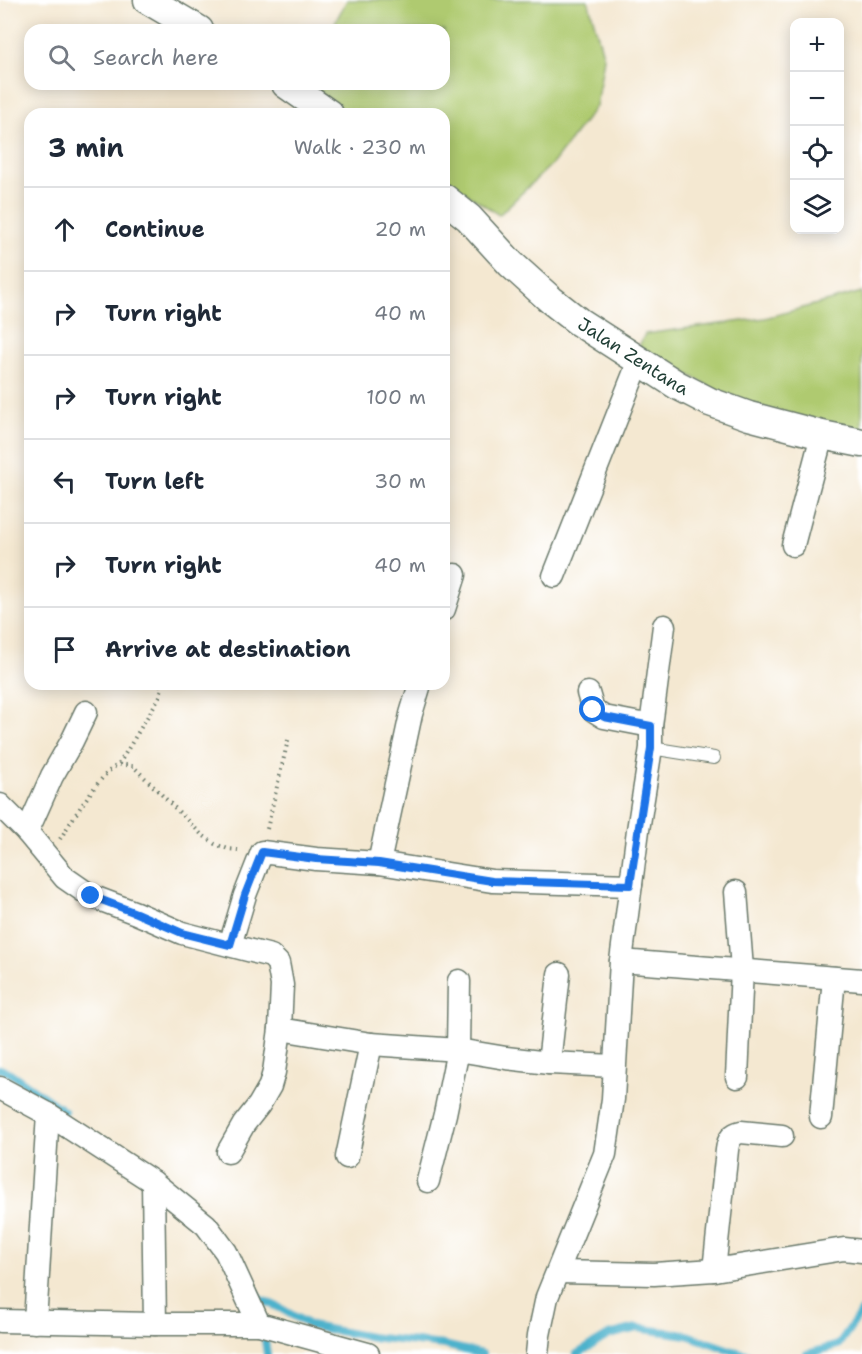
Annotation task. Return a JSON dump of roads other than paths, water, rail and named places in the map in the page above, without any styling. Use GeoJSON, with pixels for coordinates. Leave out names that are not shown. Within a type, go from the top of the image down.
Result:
{"type":"FeatureCollection","features":[{"type":"Feature","properties":{"kind":"street"},"geometry":{"type":"LineString","coordinates":[[148,0],[189,24]]}},
{"type":"Feature","properties":{"kind":"street"},"geometry":{"type":"LineString","coordinates":[[295,90],[320,108]]}},
{"type":"Feature","properties":{"kind":"street","name":"Jalan Zentana"},"geometry":{"type":"LineString","coordinates":[[450,203],[469,218],[511,264],[551,300],[579,322],[677,385],[710,402],[749,416],[862,443]]}},
{"type":"Feature","properties":{"kind":"street"},"geometry":{"type":"LineString","coordinates":[[554,576],[639,361]]}},
{"type":"Feature","properties":{"kind":"street"},"geometry":{"type":"LineString","coordinates":[[793,545],[822,435]]}},
{"type":"Feature","properties":{"kind":"street"},"geometry":{"type":"LineString","coordinates":[[450,589],[454,575]]}},
{"type":"Feature","properties":{"kind":"street"},"geometry":{"type":"LineString","coordinates":[[537,1353],[547,1297],[605,1154],[613,1099],[621,961],[664,626]]}},
{"type":"Feature","properties":{"kind":"street"},"geometry":{"type":"LineString","coordinates":[[379,863],[418,690]]}},
{"type":"Feature","properties":{"kind":"street"},"geometry":{"type":"LineString","coordinates":[[588,693],[593,710],[651,737]]}},
{"type":"Feature","properties":{"kind":"street"},"geometry":{"type":"LineString","coordinates":[[27,832],[52,776],[86,712]]}},
{"type":"Feature","properties":{"kind":"street"},"geometry":{"type":"LineString","coordinates":[[0,805],[27,832],[65,878],[91,896],[182,933],[271,956],[278,963],[282,985],[280,1029],[274,1072],[270,1086],[228,1152]]}},
{"type":"Feature","properties":{"kind":"street"},"geometry":{"type":"LineString","coordinates":[[230,945],[245,895],[262,852],[316,859],[379,863],[492,881],[630,885]]}},
{"type":"Feature","properties":{"kind":"street"},"geometry":{"type":"LineString","coordinates":[[736,892],[742,969],[737,1077]]}},
{"type":"Feature","properties":{"kind":"street"},"geometry":{"type":"LineString","coordinates":[[621,961],[862,980]]}},
{"type":"Feature","properties":{"kind":"street"},"geometry":{"type":"LineString","coordinates":[[549,1063],[559,974]]}},
{"type":"Feature","properties":{"kind":"street"},"geometry":{"type":"LineString","coordinates":[[821,1117],[834,978]]}},
{"type":"Feature","properties":{"kind":"street"},"geometry":{"type":"LineString","coordinates":[[428,1181],[458,1050],[459,981]]}},
{"type":"Feature","properties":{"kind":"street"},"geometry":{"type":"LineString","coordinates":[[280,1029],[371,1044],[458,1050],[549,1063],[614,1066]]}},
{"type":"Feature","properties":{"kind":"street"},"geometry":{"type":"LineString","coordinates":[[347,1158],[371,1044]]}},
{"type":"Feature","properties":{"kind":"street"},"geometry":{"type":"LineString","coordinates":[[0,1088],[48,1114],[153,1182],[206,1225],[226,1252],[267,1326]]}},
{"type":"Feature","properties":{"kind":"street"},"geometry":{"type":"LineString","coordinates":[[35,1322],[48,1114]]}},
{"type":"Feature","properties":{"kind":"street"},"geometry":{"type":"LineString","coordinates":[[714,1270],[728,1143],[736,1133],[741,1132],[782,1136]]}},
{"type":"Feature","properties":{"kind":"street"},"geometry":{"type":"LineString","coordinates":[[153,1182],[155,1324]]}},
{"type":"Feature","properties":{"kind":"street"},"geometry":{"type":"LineString","coordinates":[[558,1272],[654,1274],[714,1270],[844,1250],[862,1251]]}},
{"type":"Feature","properties":{"kind":"street"},"geometry":{"type":"LineString","coordinates":[[0,1321],[267,1326],[368,1354]]}},
{"type":"Feature","properties":{"kind":"lane"},"geometry":{"type":"LineString","coordinates":[[651,737],[714,758]]}},
{"type":"Feature","properties":{"kind":"waterway"},"geometry":{"type":"LineString","coordinates":[[0,1069],[10,1073],[64,1111]]}},
{"type":"Feature","properties":{"kind":"waterway"},"geometry":{"type":"LineString","coordinates":[[255,1291],[260,1299],[311,1326],[370,1337],[444,1345],[482,1354]]}},
{"type":"Feature","properties":{"kind":"waterway"},"geometry":{"type":"LineString","coordinates":[[807,1354],[838,1345],[862,1311]]}},
{"type":"Feature","properties":{"kind":"waterway"},"geometry":{"type":"LineString","coordinates":[[263,1327],[267,1354]]}},
{"type":"Feature","properties":{"kind":"waterway"},"geometry":{"type":"LineString","coordinates":[[577,1354],[609,1335],[637,1328],[687,1335],[747,1354]]}}]}
